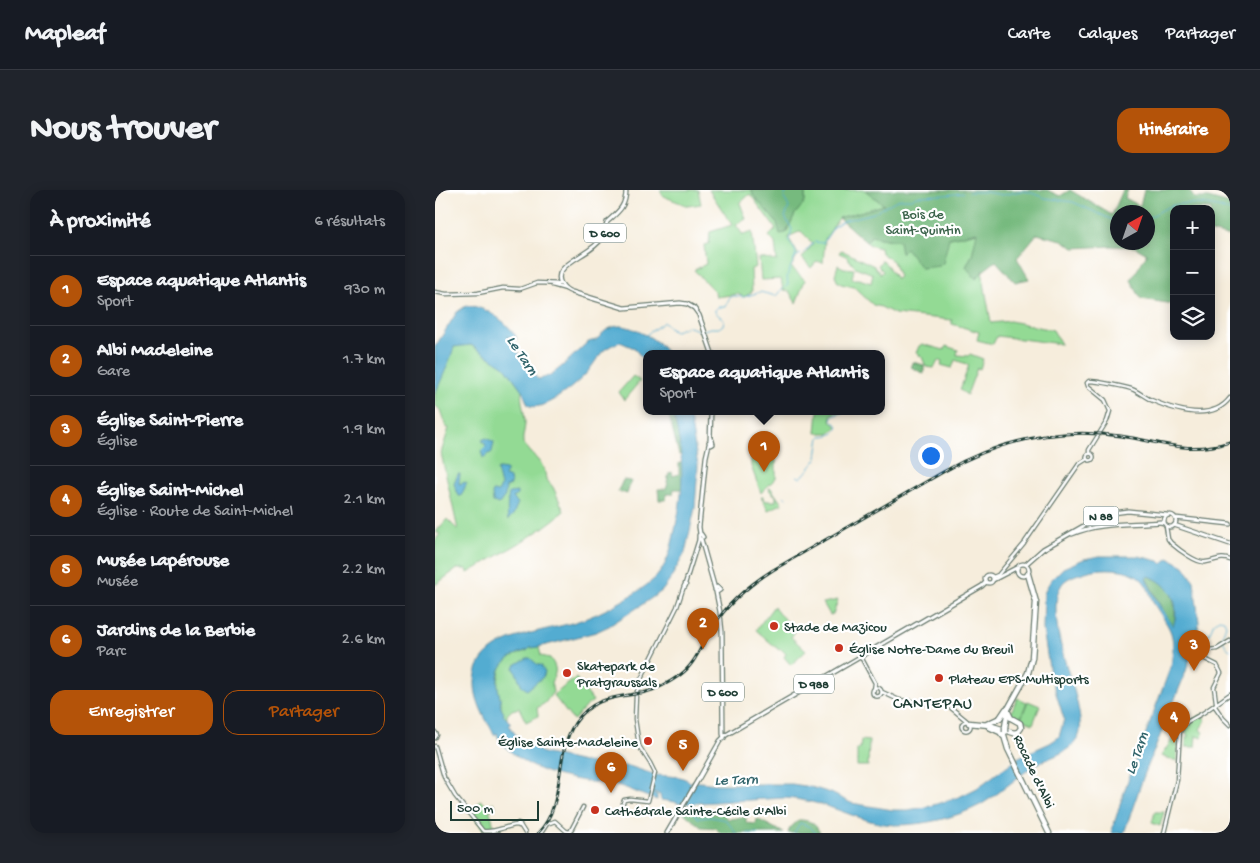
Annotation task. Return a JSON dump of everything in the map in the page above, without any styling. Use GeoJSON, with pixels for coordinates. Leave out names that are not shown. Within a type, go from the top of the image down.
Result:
{"type":"FeatureCollection","features":[{"type":"Feature","properties":{"kind":"highway","name":"Rocade d'Albi"},"geometry":{"type":"LineString","coordinates":[[1005,730],[1008,709],[1029,669],[1032,658],[1037,602],[1026,575]]}},
{"type":"Feature","properties":{"kind":"highway","name":"Rocade d'Albi"},"geometry":{"type":"LineString","coordinates":[[1026,575],[1030,581],[1035,602],[1031,658],[1027,672],[1010,701],[1005,714],[1005,730],[1009,751],[1050,833]]}},
{"type":"Feature","properties":{"kind":"highway"},"geometry":{"type":"LineString","coordinates":[[970,724],[994,726],[1017,733],[1021,728],[1019,722],[1008,714],[1018,691]]}},
{"type":"Feature","properties":{"kind":"highway"},"geometry":{"type":"LineString","coordinates":[[970,724],[989,724],[996,721],[1010,701]]}},
{"type":"Feature","properties":{"kind":"highway"},"geometry":{"type":"LineString","coordinates":[[1005,730],[1009,720],[1018,722],[1019,730],[1012,732]]}},
{"type":"Feature","properties":{"kind":"highway"},"geometry":{"type":"LineString","coordinates":[[970,724],[987,726],[1000,732],[1009,751]]}},
{"type":"Feature","properties":{"kind":"main road","name":"D 600"},"geometry":{"type":"LineString","coordinates":[[559,284],[560,272],[603,239],[607,222],[620,212],[624,204],[626,190]]}},
{"type":"Feature","properties":{"kind":"main road"},"geometry":{"type":"LineString","coordinates":[[559,284],[561,273],[567,266]]}},
{"type":"Feature","properties":{"kind":"main road"},"geometry":{"type":"LineString","coordinates":[[559,284],[566,289],[624,308],[680,302],[687,304],[694,308],[699,315],[711,350]]}},
{"type":"Feature","properties":{"kind":"main road"},"geometry":{"type":"LineString","coordinates":[[559,284],[585,296]]}},
{"type":"Feature","properties":{"kind":"main road","name":"D 600"},"geometry":{"type":"LineString","coordinates":[[711,415],[711,442],[708,449],[699,526],[700,538],[716,590],[721,624],[724,738]]}},
{"type":"Feature","properties":{"kind":"main road","name":"N 88"},"geometry":{"type":"LineString","coordinates":[[1026,564],[1045,548],[1107,514],[1128,511],[1167,515]]}},
{"type":"Feature","properties":{"kind":"main road"},"geometry":{"type":"LineString","coordinates":[[1165,524],[1164,518],[1167,515],[1172,515],[1175,518],[1230,524]]}},
{"type":"Feature","properties":{"kind":"main road"},"geometry":{"type":"LineString","coordinates":[[1173,526],[1175,518]]}},
{"type":"Feature","properties":{"kind":"main road"},"geometry":{"type":"LineString","coordinates":[[1005,570],[1026,575],[1032,561],[1038,554],[1064,538],[1101,527],[1158,522],[1230,544]]}},
{"type":"Feature","properties":{"kind":"main road"},"geometry":{"type":"LineString","coordinates":[[863,656],[969,594],[986,582],[985,578],[987,576],[993,578],[1005,570],[1022,564],[1026,564],[1029,568]]}},
{"type":"Feature","properties":{"kind":"main road"},"geometry":{"type":"LineString","coordinates":[[1018,567],[1018,573]]}},
{"type":"Feature","properties":{"kind":"main road","name":"D 988"},"geometry":{"type":"LineString","coordinates":[[724,738],[863,656]]}},
{"type":"Feature","properties":{"kind":"main road"},"geometry":{"type":"LineString","coordinates":[[719,736],[720,741]]}},
{"type":"Feature","properties":{"kind":"main road"},"geometry":{"type":"LineString","coordinates":[[667,833],[713,752],[724,738]]}},
{"type":"Feature","properties":{"kind":"main road"},"geometry":{"type":"LineString","coordinates":[[697,781],[724,738]]}},
{"type":"Feature","properties":{"kind":"street"},"geometry":{"type":"LineString","coordinates":[[435,292],[446,294],[478,293],[503,288],[517,290],[541,283],[559,284]]}},
{"type":"Feature","properties":{"kind":"street"},"geometry":{"type":"LineString","coordinates":[[1005,570],[1079,464],[1087,459],[1089,450],[1108,420],[1110,411],[1107,401],[1088,385],[1089,381],[1093,380],[1129,388],[1152,400],[1191,412],[1218,408],[1230,398]]}},
{"type":"Feature","properties":{"kind":"street"},"geometry":{"type":"LineString","coordinates":[[1087,459],[1089,461],[1093,459],[1093,455],[1089,454]]}},
{"type":"Feature","properties":{"kind":"street"},"geometry":{"type":"LineString","coordinates":[[1165,524],[1168,539],[1171,543],[1199,562],[1204,563],[1222,558],[1230,560]]}},
{"type":"Feature","properties":{"kind":"street"},"geometry":{"type":"LineString","coordinates":[[1168,533],[1173,526]]}},
{"type":"Feature","properties":{"kind":"street"},"geometry":{"type":"LineString","coordinates":[[623,803],[624,800],[629,798],[648,800],[654,772],[639,746],[636,730],[636,693],[640,681],[677,607],[700,538]]}},
{"type":"Feature","properties":{"kind":"street"},"geometry":{"type":"LineString","coordinates":[[1230,641],[1217,649],[1208,651],[1205,659],[1217,665],[1221,673],[1214,689],[1215,704],[1222,716],[1230,724]]}},
{"type":"Feature","properties":{"kind":"street"},"geometry":{"type":"LineString","coordinates":[[863,656],[881,694],[899,700],[948,706],[970,724]]}},
{"type":"Feature","properties":{"kind":"street"},"geometry":{"type":"LineString","coordinates":[[863,656],[875,683],[873,693],[875,696],[881,694],[899,701],[945,706],[960,718],[964,729],[967,730],[970,724]]}},
{"type":"Feature","properties":{"kind":"street"},"geometry":{"type":"LineString","coordinates":[[874,690],[878,688]]}},
{"type":"Feature","properties":{"kind":"street"},"geometry":{"type":"LineString","coordinates":[[1164,833],[1177,779],[1180,731],[1187,722],[1230,694]]}},
{"type":"Feature","properties":{"kind":"street"},"geometry":{"type":"LineString","coordinates":[[963,723],[970,724]]}},
{"type":"Feature","properties":{"kind":"street"},"geometry":{"type":"LineString","coordinates":[[435,732],[437,734],[435,738]]}},
{"type":"Feature","properties":{"kind":"street"},"geometry":{"type":"LineString","coordinates":[[435,746],[444,778],[455,796],[481,829],[485,832],[495,832],[507,826],[518,825],[523,828],[525,833]]}},
{"type":"Feature","properties":{"kind":"street"},"geometry":{"type":"LineString","coordinates":[[541,833],[547,824],[553,821],[558,822],[564,830],[571,830],[583,807]]}},
{"type":"Feature","properties":{"kind":"green space"},"geometry":{"type":"Polygon","coordinates":[[[660,190],[698,190],[701,204],[688,206],[663,196],[660,190]]]}},
{"type":"Feature","properties":{"kind":"green space"},"geometry":{"type":"Polygon","coordinates":[[[709,190],[752,190],[753,195],[786,233],[795,214],[805,202],[805,190],[865,190],[884,205],[839,218],[825,239],[823,263],[817,261],[811,268],[802,258],[813,244],[801,231],[788,237],[798,254],[791,267],[805,280],[796,303],[789,291],[783,290],[781,279],[761,280],[759,258],[777,261],[775,243],[769,236],[776,229],[750,194],[740,203],[746,219],[736,225],[743,235],[752,232],[756,267],[751,269],[752,292],[744,297],[738,294],[716,297],[715,292],[694,270],[706,264],[704,245],[709,244],[710,232],[732,225],[709,190]]]}},
{"type":"Feature","properties":{"kind":"green space"},"geometry":{"type":"Polygon","coordinates":[[[752,190],[805,190],[805,202],[795,214],[786,233],[780,234],[777,223],[753,195],[752,190]]]}},
{"type":"Feature","properties":{"kind":"green space","name":"Bois de Saint-Quintin"},"geometry":{"type":"Polygon","coordinates":[[[865,190],[1047,190],[1060,196],[1070,190],[1110,214],[1110,246],[1074,248],[1062,240],[1037,234],[1017,258],[1029,279],[1015,282],[996,261],[976,279],[966,267],[972,255],[977,232],[949,238],[943,263],[940,266],[921,268],[906,248],[901,253],[899,240],[871,236],[866,242],[839,218],[884,205],[865,190]]]}},
{"type":"Feature","properties":{"kind":"green space","name":"Bois de Saint-Quintin"},"geometry":{"type":"Polygon","coordinates":[[[1123,190],[1128,190],[1125,198],[1138,205],[1116,205],[1123,190]]]}},
{"type":"Feature","properties":{"kind":"green space","name":"Bois de Saint-Quintin"},"geometry":{"type":"Polygon","coordinates":[[[1144,190],[1189,190],[1194,198],[1208,198],[1230,204],[1230,234],[1227,236],[1215,233],[1215,205],[1170,205],[1170,303],[1141,299],[1131,280],[1147,254],[1140,250],[1155,250],[1155,205],[1140,205],[1144,190]]]}},
{"type":"Feature","properties":{"kind":"green space"},"geometry":{"type":"Polygon","coordinates":[[[978,232],[972,255],[966,267],[982,271],[991,323],[1010,321],[1053,330],[1061,344],[997,336],[993,344],[977,340],[979,332],[952,324],[952,320],[895,314],[873,305],[854,287],[837,281],[835,275],[838,265],[854,269],[853,279],[871,283],[873,274],[855,267],[846,256],[839,253],[841,250],[874,266],[881,274],[883,271],[878,266],[882,260],[896,279],[899,277],[893,261],[881,253],[880,248],[866,242],[871,236],[899,240],[901,253],[906,248],[978,232]]]}},
{"type":"Feature","properties":{"kind":"green space"},"geometry":{"type":"Polygon","coordinates":[[[462,344],[471,345],[505,367],[522,390],[525,423],[523,443],[542,465],[546,479],[553,487],[564,511],[530,537],[468,573],[467,569],[457,569],[435,585],[435,541],[440,534],[436,532],[447,519],[458,530],[441,453],[449,428],[446,427],[440,410],[435,405],[435,394],[452,349],[462,344]]]}},
{"type":"Feature","properties":{"kind":"green space"},"geometry":{"type":"Polygon","coordinates":[[[922,344],[944,350],[946,346],[958,350],[957,355],[968,356],[970,354],[983,359],[980,369],[977,368],[967,395],[960,390],[969,365],[955,360],[952,368],[941,365],[942,361],[938,361],[934,368],[926,367],[922,357],[916,353],[922,344]]]}},
{"type":"Feature","properties":{"kind":"green space"},"geometry":{"type":"Polygon","coordinates":[[[912,362],[924,365],[924,374],[911,367],[912,362]]]}},
{"type":"Feature","properties":{"kind":"green space"},"geometry":{"type":"Polygon","coordinates":[[[633,376],[640,381],[624,400],[619,392],[633,376]]]}},
{"type":"Feature","properties":{"kind":"green space"},"geometry":{"type":"Polygon","coordinates":[[[669,415],[673,415],[678,432],[681,455],[679,455],[669,415]]]}},
{"type":"Feature","properties":{"kind":"green space"},"geometry":{"type":"Polygon","coordinates":[[[818,415],[832,415],[830,419],[837,427],[829,433],[816,433],[818,415]]]}},
{"type":"Feature","properties":{"kind":"green space"},"geometry":{"type":"Polygon","coordinates":[[[770,449],[776,461],[776,478],[761,493],[751,466],[751,451],[770,449]]]}},
{"type":"Feature","properties":{"kind":"green space"},"geometry":{"type":"Polygon","coordinates":[[[679,463],[682,463],[682,489],[674,489],[673,494],[666,494],[666,500],[659,500],[658,489],[665,489],[668,484],[669,473],[672,472],[673,476],[679,474],[679,463]]]}},
{"type":"Feature","properties":{"kind":"green space"},"geometry":{"type":"Polygon","coordinates":[[[623,480],[631,481],[627,494],[618,491],[623,480]]]}},
{"type":"Feature","properties":{"kind":"green space"},"geometry":{"type":"Polygon","coordinates":[[[770,487],[782,504],[768,510],[761,496],[767,501],[776,501],[776,496],[769,490],[770,487]]]}},
{"type":"Feature","properties":{"kind":"green space"},"geometry":{"type":"Polygon","coordinates":[[[1149,576],[1158,580],[1169,589],[1174,601],[1175,625],[1173,626],[1162,609],[1147,580],[1146,577],[1149,576]]]}},
{"type":"Feature","properties":{"kind":"green space"},"geometry":{"type":"Polygon","coordinates":[[[838,600],[833,614],[830,615],[823,603],[838,600]]]}},
{"type":"Feature","properties":{"kind":"green space"},"geometry":{"type":"Polygon","coordinates":[[[774,606],[778,613],[796,630],[791,637],[806,651],[791,665],[784,657],[786,654],[781,649],[779,650],[756,630],[774,606]]]}},
{"type":"Feature","properties":{"kind":"green space"},"geometry":{"type":"Polygon","coordinates":[[[539,647],[541,656],[550,658],[555,667],[555,673],[551,682],[553,692],[545,703],[537,708],[538,716],[526,722],[519,708],[512,710],[507,715],[507,719],[503,715],[497,685],[501,665],[506,659],[529,648],[539,647]]]}},
{"type":"Feature","properties":{"kind":"green space"},"geometry":{"type":"Polygon","coordinates":[[[576,678],[593,701],[574,720],[553,695],[576,678]]]}},
{"type":"Feature","properties":{"kind":"green space"},"geometry":{"type":"Polygon","coordinates":[[[1017,698],[1027,702],[1020,719],[1010,715],[1017,698]]]}},
{"type":"Feature","properties":{"kind":"green space"},"geometry":{"type":"Polygon","coordinates":[[[1028,701],[1040,706],[1033,724],[1021,719],[1028,701]]]}},
{"type":"Feature","properties":{"kind":"green space"},"geometry":{"type":"Polygon","coordinates":[[[1201,715],[1206,720],[1200,729],[1203,733],[1202,738],[1196,736],[1195,747],[1186,747],[1186,737],[1188,735],[1186,731],[1181,732],[1188,722],[1201,715]]]}},
{"type":"Feature","properties":{"kind":"green space"},"geometry":{"type":"Polygon","coordinates":[[[1174,737],[1178,738],[1177,761],[1161,756],[1174,737]]]}},
{"type":"Feature","properties":{"kind":"green space"},"geometry":{"type":"Polygon","coordinates":[[[861,740],[869,741],[868,766],[857,766],[857,749],[860,749],[861,740]]]}},
{"type":"Feature","properties":{"kind":"green space"},"geometry":{"type":"Polygon","coordinates":[[[480,800],[488,806],[493,802],[496,806],[491,810],[489,809],[494,829],[483,829],[473,815],[480,800]]]}},
{"type":"Feature","properties":{"kind":"green space"},"geometry":{"type":"Polygon","coordinates":[[[683,806],[696,808],[696,814],[723,813],[728,819],[746,817],[746,823],[756,824],[757,819],[784,833],[721,833],[715,828],[701,827],[684,813],[683,806]]]}},
{"type":"Feature","properties":{"kind":"green space"},"geometry":{"type":"Polygon","coordinates":[[[1155,812],[1164,812],[1160,826],[1152,823],[1155,812]]]}},
{"type":"Feature","properties":{"kind":"green space"},"geometry":{"type":"Polygon","coordinates":[[[799,820],[812,823],[820,833],[788,833],[790,828],[799,820]]]}},
{"type":"Feature","properties":{"kind":"water"},"geometry":{"type":"Polygon","coordinates":[[[466,306],[473,306],[503,321],[517,339],[507,336],[538,379],[544,378],[558,370],[588,342],[596,340],[605,331],[616,326],[630,328],[647,335],[664,350],[643,350],[643,359],[634,348],[620,342],[603,351],[587,373],[565,392],[541,406],[534,407],[528,405],[522,390],[505,367],[471,345],[454,347],[435,394],[435,347],[457,312],[466,306]]]}},
{"type":"Feature","properties":{"kind":"water"},"geometry":{"type":"Polygon","coordinates":[[[673,415],[690,415],[698,466],[695,508],[685,553],[662,591],[609,626],[596,632],[530,648],[506,661],[499,673],[498,688],[503,715],[511,723],[509,725],[518,738],[543,753],[606,767],[629,766],[656,775],[680,777],[691,783],[692,781],[716,784],[792,784],[831,793],[851,803],[893,810],[927,807],[959,797],[977,788],[1019,757],[1059,737],[1064,719],[1050,674],[1043,629],[1044,592],[1051,580],[1063,568],[1084,559],[1099,556],[1138,556],[1159,561],[1162,564],[1169,558],[1184,566],[1194,581],[1199,622],[1196,641],[1185,674],[1143,778],[1124,833],[1111,833],[1127,783],[1171,666],[1173,646],[1171,632],[1154,604],[1148,589],[1137,576],[1125,571],[1095,570],[1074,576],[1062,584],[1058,594],[1056,607],[1059,636],[1078,707],[1080,734],[1078,738],[1069,748],[1034,766],[982,804],[951,817],[917,824],[886,824],[816,803],[785,798],[680,804],[661,800],[660,795],[654,792],[653,794],[657,795],[657,800],[617,785],[548,773],[528,764],[506,747],[500,741],[497,733],[494,735],[479,704],[475,690],[478,667],[485,656],[495,647],[523,635],[568,624],[599,613],[632,595],[657,576],[665,564],[670,550],[680,506],[682,465],[679,437],[673,415]],[[1149,576],[1146,578],[1157,601],[1173,626],[1176,610],[1175,603],[1163,585],[1149,576]]]}},
{"type":"Feature","properties":{"kind":"water"},"geometry":{"type":"Polygon","coordinates":[[[486,438],[494,442],[492,452],[483,458],[481,451],[486,446],[482,440],[486,438]]]}},
{"type":"Feature","properties":{"kind":"water"},"geometry":{"type":"Polygon","coordinates":[[[497,470],[507,470],[504,476],[510,478],[511,485],[506,487],[505,496],[499,504],[493,502],[492,494],[493,491],[498,492],[501,486],[497,470]]]}},
{"type":"Feature","properties":{"kind":"water"},"geometry":{"type":"Polygon","coordinates":[[[458,474],[460,474],[459,484],[467,483],[461,496],[459,496],[454,484],[458,474]]]}},
{"type":"Feature","properties":{"kind":"water"},"geometry":{"type":"Polygon","coordinates":[[[517,492],[517,495],[513,498],[518,503],[513,515],[508,520],[509,493],[517,492]]]}},
{"type":"Feature","properties":{"kind":"water"},"geometry":{"type":"Polygon","coordinates":[[[527,658],[541,665],[545,672],[543,677],[527,690],[522,686],[514,668],[515,665],[527,658]]]}},
{"type":"Feature","properties":{"kind":"waterway"},"geometry":{"type":"LineString","coordinates":[[787,190],[784,198],[789,207],[785,217],[792,229],[789,241],[796,252],[795,257]]}},
{"type":"Feature","properties":{"kind":"waterway"},"geometry":{"type":"LineString","coordinates":[[969,192],[1003,195],[1021,191],[1029,192],[1045,198],[1073,202],[1110,219]]}},
{"type":"Feature","properties":{"kind":"waterway"},"geometry":{"type":"LineString","coordinates":[[804,253],[814,242],[823,243],[834,227],[842,221],[874,213],[901,199],[912,199],[916,196],[963,193]]}},
{"type":"Feature","properties":{"kind":"waterway"},"geometry":{"type":"LineString","coordinates":[[1155,214],[1168,207],[1182,204],[1208,205],[1230,211]]}},
{"type":"Feature","properties":{"kind":"waterway"},"geometry":{"type":"LineString","coordinates":[[781,290],[788,285],[787,276],[795,257],[801,254]]}},
{"type":"Feature","properties":{"kind":"waterway"},"geometry":{"type":"LineString","coordinates":[[646,335],[664,322],[670,329],[676,331],[687,326],[701,331],[719,328],[723,325],[724,320],[715,310],[718,307],[725,307],[730,297],[744,297],[760,292],[776,296],[780,291]]}},
{"type":"Feature","properties":{"kind":"waterway"},"geometry":{"type":"LineString","coordinates":[[821,436],[834,433],[838,426],[831,418],[836,415]]}},
{"type":"Feature","properties":{"kind":"waterway"},"geometry":{"type":"LineString","coordinates":[[817,457],[820,437]]}},
{"type":"Feature","properties":{"kind":"waterway"},"geometry":{"type":"LineString","coordinates":[[797,476],[801,478],[817,459]]}},
{"type":"Feature","properties":{"kind":"waterway"},"geometry":{"type":"LineString","coordinates":[[1196,637],[1209,634],[1214,623],[1219,619],[1224,620],[1226,625],[1223,635],[1224,642],[1230,650]]}},
{"type":"Feature","properties":{"kind":"waterway"},"geometry":{"type":"LineString","coordinates":[[691,804],[698,818],[711,817],[726,820],[736,833]]}},
{"type":"Feature","properties":{"kind":"waterway"},"geometry":{"type":"LineString","coordinates":[[794,833],[800,823],[810,827],[816,833]]}},
{"type":"Feature","properties":{"kind":"waterway"},"geometry":{"type":"LineString","coordinates":[[747,833],[758,833]]}},
{"type":"Feature","properties":{"kind":"railway"},"geometry":{"type":"LineString","coordinates":[[538,833],[547,821],[553,808],[568,736],[582,714],[598,702],[650,691],[676,678],[690,665],[724,611],[755,582],[943,472],[985,452],[1029,439],[1051,435],[1074,433],[1121,436],[1188,447],[1215,446],[1230,442]]}},
{"type":"Feature","properties":{"kind":"place","name":"Espace aquatique Atlantis"},"geometry":{"type":"Point","coordinates":[764,472]}},
{"type":"Feature","properties":{"kind":"place","name":"Stade de Mazicou"},"geometry":{"type":"Point","coordinates":[774,626]}},
{"type":"Feature","properties":{"kind":"place","name":"Église Notre-Dame du Breuil"},"geometry":{"type":"Point","coordinates":[839,648]}},
{"type":"Feature","properties":{"kind":"place","name":"Albi Madeleine"},"geometry":{"type":"Point","coordinates":[703,649]}},
{"type":"Feature","properties":{"kind":"place","name":"Église Saint-Pierre"},"geometry":{"type":"Point","coordinates":[1194,671]}},
{"type":"Feature","properties":{"kind":"place","name":"Skatepark de Pratgraussals"},"geometry":{"type":"Point","coordinates":[567,673]}},
{"type":"Feature","properties":{"kind":"place","name":"Plateau EPS-Multisports"},"geometry":{"type":"Point","coordinates":[939,678]}},
{"type":"Feature","properties":{"kind":"place","name":"Église Sainte-Madeleine"},"geometry":{"type":"Point","coordinates":[648,741]}},
{"type":"Feature","properties":{"kind":"place","name":"Église Saint-Michel"},"geometry":{"type":"Point","coordinates":[1174,743]}},
{"type":"Feature","properties":{"kind":"place","name":"Musée Lapérouse"},"geometry":{"type":"Point","coordinates":[683,771]}},
{"type":"Feature","properties":{"kind":"place","name":"Jardins de la Berbie"},"geometry":{"type":"Point","coordinates":[611,793]}},
{"type":"Feature","properties":{"kind":"place","name":"Cathédrale Sainte-Cécile d'Albi"},"geometry":{"type":"Point","coordinates":[595,810]}},
{"type":"Feature","properties":{"kind":"district","name":"CANTEPAU"},"geometry":{"type":"Point","coordinates":[933,702]}},
{"type":"Feature","properties":{"kind":"water label","name":"Le Tarn"},"geometry":{"type":"Point","coordinates":[523,355]}},
{"type":"Feature","properties":{"kind":"water label","name":"Le Tarn"},"geometry":{"type":"Point","coordinates":[1136,753]}},
{"type":"Feature","properties":{"kind":"water label","name":"Le Tarn"},"geometry":{"type":"Point","coordinates":[736,779]}}]}
